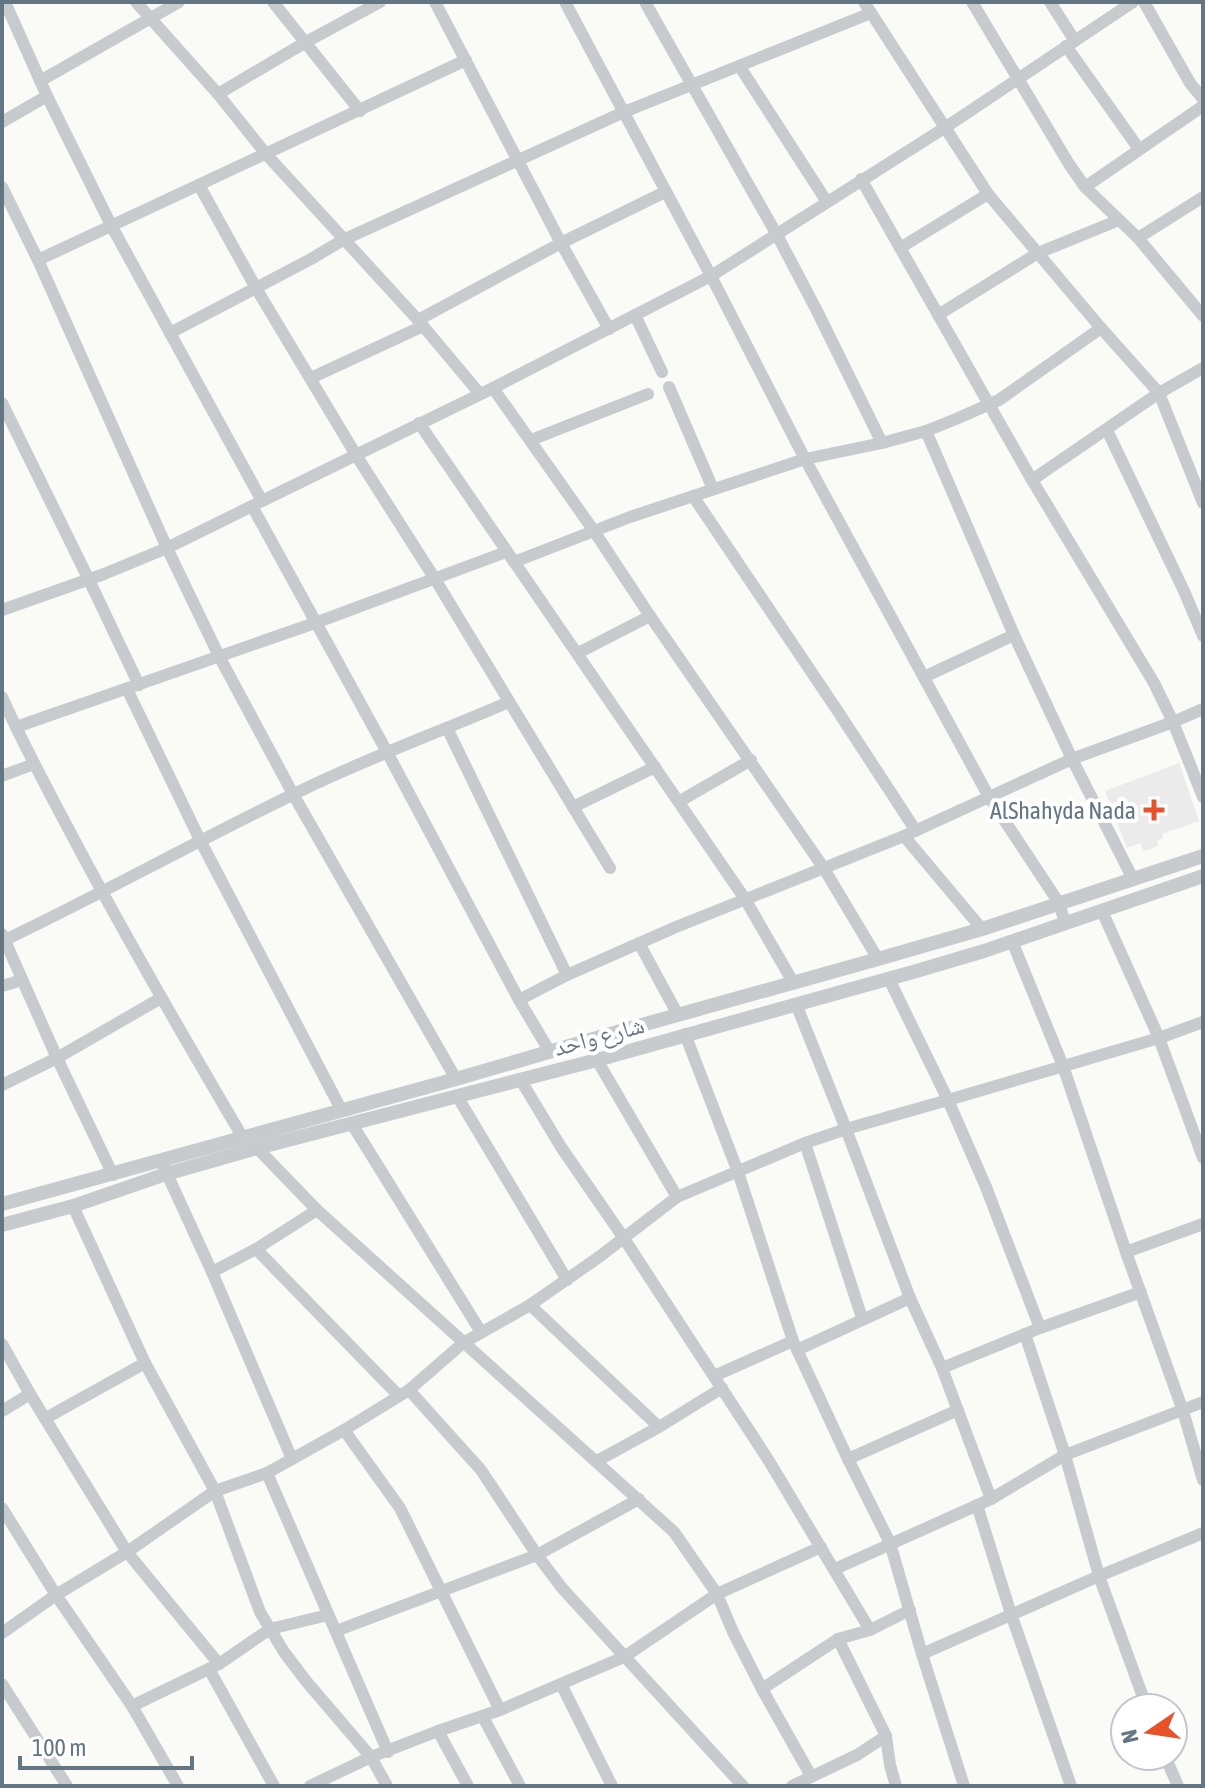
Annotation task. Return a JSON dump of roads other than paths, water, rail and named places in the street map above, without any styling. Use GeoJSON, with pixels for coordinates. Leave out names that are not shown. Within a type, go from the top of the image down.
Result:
{"type":"FeatureCollection","features":[{"type":"Feature","properties":{"kind":"street"},"geometry":{"type":"LineString","coordinates":[[5,2],[47,96],[111,225],[170,333],[315,623],[550,1052]]}},
{"type":"Feature","properties":{"kind":"street"},"geometry":{"type":"LineString","coordinates":[[136,2],[218,94],[266,154],[420,323],[480,394]]}},
{"type":"Feature","properties":{"kind":"street"},"geometry":{"type":"LineString","coordinates":[[40,81],[179,2]]}},
{"type":"Feature","properties":{"kind":"street"},"geometry":{"type":"LineString","coordinates":[[273,2],[360,111]]}},
{"type":"Feature","properties":{"kind":"street"},"geometry":{"type":"LineString","coordinates":[[218,94],[380,2]]}},
{"type":"Feature","properties":{"kind":"street"},"geometry":{"type":"LineString","coordinates":[[435,2],[609,329]]}},
{"type":"Feature","properties":{"kind":"street"},"geometry":{"type":"LineString","coordinates":[[565,2],[805,459],[989,797],[1059,903],[1065,923]]}},
{"type":"Feature","properties":{"kind":"street"},"geometry":{"type":"LineString","coordinates":[[645,2],[777,235],[882,443]]}},
{"type":"Feature","properties":{"kind":"street"},"geometry":{"type":"LineString","coordinates":[[972,2],[1085,187],[1138,238],[1202,313]]}},
{"type":"Feature","properties":{"kind":"street"},"geometry":{"type":"LineString","coordinates":[[1050,2],[1070,44],[1139,149]]}},
{"type":"Feature","properties":{"kind":"street"},"geometry":{"type":"LineString","coordinates":[[2,610],[89,580],[167,548],[493,388],[711,276],[946,127],[1133,2]]}},
{"type":"Feature","properties":{"kind":"street"},"geometry":{"type":"LineString","coordinates":[[1144,2],[1190,83],[1203,99]]}},
{"type":"Feature","properties":{"kind":"street"},"geometry":{"type":"LineString","coordinates":[[170,333],[343,240],[624,112],[740,67],[868,8],[988,194],[1159,393],[1203,503]]}},
{"type":"Feature","properties":{"kind":"street"},"geometry":{"type":"LineString","coordinates":[[38,260],[466,60]]}},
{"type":"Feature","properties":{"kind":"street"},"geometry":{"type":"LineString","coordinates":[[740,67],[827,202]]}},
{"type":"Feature","properties":{"kind":"street"},"geometry":{"type":"LineString","coordinates":[[1190,83],[1203,75]]}},
{"type":"Feature","properties":{"kind":"street"},"geometry":{"type":"LineString","coordinates":[[2,122],[47,96]]}},
{"type":"Feature","properties":{"kind":"street"},"geometry":{"type":"LineString","coordinates":[[1085,187],[1203,106]]}},
{"type":"Feature","properties":{"kind":"street"},"geometry":{"type":"LineString","coordinates":[[861,179],[1032,480],[1154,683],[1203,797]]}},
{"type":"Feature","properties":{"kind":"street"},"geometry":{"type":"LineString","coordinates":[[199,185],[256,288],[356,455],[610,868]]}},
{"type":"Feature","properties":{"kind":"street"},"geometry":{"type":"LineString","coordinates":[[2,187],[219,656],[293,794],[456,1079]]}},
{"type":"Feature","properties":{"kind":"street"},"geometry":{"type":"LineString","coordinates":[[311,378],[420,323],[561,243],[665,192]]}},
{"type":"Feature","properties":{"kind":"street"},"geometry":{"type":"LineString","coordinates":[[900,248],[988,194]]}},
{"type":"Feature","properties":{"kind":"street"},"geometry":{"type":"LineString","coordinates":[[1138,238],[1203,197]]}},
{"type":"Feature","properties":{"kind":"street"},"geometry":{"type":"LineString","coordinates":[[938,315],[1038,253],[1119,220]]}},
{"type":"Feature","properties":{"kind":"street"},"geometry":{"type":"LineString","coordinates":[[635,315],[662,372]]}},
{"type":"Feature","properties":{"kind":"street"},"geometry":{"type":"LineString","coordinates":[[16,727],[435,579],[594,531],[805,459],[926,431],[989,406],[1101,328]]}},
{"type":"Feature","properties":{"kind":"street"},"geometry":{"type":"LineString","coordinates":[[1032,480],[1159,393],[1203,368]]}},
{"type":"Feature","properties":{"kind":"street"},"geometry":{"type":"LineString","coordinates":[[669,387],[713,489]]}},
{"type":"Feature","properties":{"kind":"street"},"geometry":{"type":"LineString","coordinates":[[493,388],[751,760],[823,867],[878,959]]}},
{"type":"Feature","properties":{"kind":"street"},"geometry":{"type":"LineString","coordinates":[[531,440],[648,394]]}},
{"type":"Feature","properties":{"kind":"street"},"geometry":{"type":"LineString","coordinates":[[2,403],[89,580],[201,842],[342,1111]]}},
{"type":"Feature","properties":{"kind":"street"},"geometry":{"type":"LineString","coordinates":[[419,423],[680,801],[745,899],[793,982]]}},
{"type":"Feature","properties":{"kind":"street"},"geometry":{"type":"LineString","coordinates":[[1107,430],[1203,636]]}},
{"type":"Feature","properties":{"kind":"street"},"geometry":{"type":"LineString","coordinates":[[926,431],[1014,635],[1133,879]]}},
{"type":"Feature","properties":{"kind":"street"},"geometry":{"type":"LineString","coordinates":[[693,496],[910,833],[982,929]]}},
{"type":"Feature","properties":{"kind":"street"},"geometry":{"type":"LineString","coordinates":[[578,653],[650,616]]}},
{"type":"Feature","properties":{"kind":"street"},"geometry":{"type":"LineString","coordinates":[[924,677],[1014,635]]}},
{"type":"Feature","properties":{"kind":"street"},"geometry":{"type":"LineString","coordinates":[[2,697],[102,893],[243,1138]]}},
{"type":"Feature","properties":{"kind":"street"},"geometry":{"type":"LineString","coordinates":[[113,1175],[4,937],[102,893],[293,794],[509,702]]}},
{"type":"Feature","properties":{"kind":"street"},"geometry":{"type":"LineString","coordinates":[[519,1000],[639,943],[910,833],[1072,759],[1203,709]]}},
{"type":"Feature","properties":{"kind":"street"},"geometry":{"type":"LineString","coordinates":[[447,728],[567,975]]}},
{"type":"Feature","properties":{"kind":"street"},"geometry":{"type":"LineString","coordinates":[[680,801],[751,760]]}},
{"type":"Feature","properties":{"kind":"street"},"geometry":{"type":"LineString","coordinates":[[2,776],[34,764]]}},
{"type":"Feature","properties":{"kind":"street"},"geometry":{"type":"LineString","coordinates":[[573,807],[655,767]]}},
{"type":"Feature","properties":{"kind":"street","name":"شارع واحد"},"geometry":{"type":"LineString","coordinates":[[2,1225],[73,1206],[164,1167],[243,1138],[982,929],[1203,856]]}},
{"type":"Feature","properties":{"kind":"street","name":"شارع واحد"},"geometry":{"type":"LineString","coordinates":[[2,1204],[113,1175],[257,1148],[597,1060],[889,979],[1203,876]]}},
{"type":"Feature","properties":{"kind":"street"},"geometry":{"type":"LineString","coordinates":[[1102,911],[1159,1038],[1203,1158]]}},
{"type":"Feature","properties":{"kind":"street"},"geometry":{"type":"LineString","coordinates":[[1012,941],[1063,1066],[1183,1411],[1203,1480]]}},
{"type":"Feature","properties":{"kind":"street"},"geometry":{"type":"LineString","coordinates":[[639,943],[678,1015]]}},
{"type":"Feature","properties":{"kind":"street"},"geometry":{"type":"LineString","coordinates":[[889,979],[948,1100],[1009,1242],[1040,1328]]}},
{"type":"Feature","properties":{"kind":"street"},"geometry":{"type":"LineString","coordinates":[[2,986],[22,980]]}},
{"type":"Feature","properties":{"kind":"street"},"geometry":{"type":"LineString","coordinates":[[2,1085],[57,1058],[161,998]]}},
{"type":"Feature","properties":{"kind":"street"},"geometry":{"type":"LineString","coordinates":[[796,1004],[910,1298],[942,1368],[991,1499]]}},
{"type":"Feature","properties":{"kind":"street"},"geometry":{"type":"LineString","coordinates":[[2,1633],[215,1491],[267,1473],[404,1393],[463,1343],[567,1280],[677,1197],[846,1129],[1159,1038],[1203,1022]]}},
{"type":"Feature","properties":{"kind":"street"},"geometry":{"type":"LineString","coordinates":[[631,1028],[635,1049]]}},
{"type":"Feature","properties":{"kind":"street"},"geometry":{"type":"LineString","coordinates":[[685,1034],[738,1172],[795,1345],[890,1543],[964,1786]]}},
{"type":"Feature","properties":{"kind":"street"},"geometry":{"type":"LineString","coordinates":[[597,1060],[677,1197]]}},
{"type":"Feature","properties":{"kind":"street"},"geometry":{"type":"LineString","coordinates":[[520,1079],[561,1147],[769,1461],[870,1630]]}},
{"type":"Feature","properties":{"kind":"street"},"geometry":{"type":"LineString","coordinates":[[457,1096],[567,1280]]}},
{"type":"Feature","properties":{"kind":"street"},"geometry":{"type":"LineString","coordinates":[[352,1124],[481,1332]]}},
{"type":"Feature","properties":{"kind":"street"},"geometry":{"type":"LineString","coordinates":[[805,1143],[862,1318]]}},
{"type":"Feature","properties":{"kind":"street"},"geometry":{"type":"LineString","coordinates":[[257,1148],[317,1210],[674,1532],[717,1594],[762,1689],[811,1776]]}},
{"type":"Feature","properties":{"kind":"street"},"geometry":{"type":"LineString","coordinates":[[164,1167],[292,1459]]}},
{"type":"Feature","properties":{"kind":"street"},"geometry":{"type":"LineString","coordinates":[[73,1206],[145,1363],[215,1491],[260,1612],[284,1652],[371,1757],[387,1786]]}},
{"type":"Feature","properties":{"kind":"street"},"geometry":{"type":"LineString","coordinates":[[212,1272],[256,1249],[317,1210]]}},
{"type":"Feature","properties":{"kind":"street"},"geometry":{"type":"LineString","coordinates":[[1126,1252],[1203,1224]]}},
{"type":"Feature","properties":{"kind":"street"},"geometry":{"type":"LineString","coordinates":[[256,1249],[481,1470],[562,1588],[743,1786]]}},
{"type":"Feature","properties":{"kind":"street"},"geometry":{"type":"LineString","coordinates":[[942,1368],[1040,1328],[1141,1292]]}},
{"type":"Feature","properties":{"kind":"street"},"geometry":{"type":"LineString","coordinates":[[714,1376],[910,1298]]}},
{"type":"Feature","properties":{"kind":"street"},"geometry":{"type":"LineString","coordinates":[[530,1305],[659,1427]]}},
{"type":"Feature","properties":{"kind":"street"},"geometry":{"type":"LineString","coordinates":[[1025,1334],[1065,1455],[1099,1576],[1141,1692]]}},
{"type":"Feature","properties":{"kind":"street"},"geometry":{"type":"LineString","coordinates":[[2,1344],[127,1552],[214,1666],[274,1786]]}},
{"type":"Feature","properties":{"kind":"street"},"geometry":{"type":"LineString","coordinates":[[46,1418],[145,1363]]}},
{"type":"Feature","properties":{"kind":"street"},"geometry":{"type":"LineString","coordinates":[[597,1461],[722,1388]]}},
{"type":"Feature","properties":{"kind":"street"},"geometry":{"type":"LineString","coordinates":[[2,1411],[30,1394]]}},
{"type":"Feature","properties":{"kind":"street"},"geometry":{"type":"LineString","coordinates":[[835,1569],[991,1499],[1065,1455],[1203,1402]]}},
{"type":"Feature","properties":{"kind":"street"},"geometry":{"type":"LineString","coordinates":[[848,1459],[958,1410]]}},
{"type":"Feature","properties":{"kind":"street"},"geometry":{"type":"LineString","coordinates":[[344,1430],[400,1508],[500,1710]]}},
{"type":"Feature","properties":{"kind":"street"},"geometry":{"type":"LineString","coordinates":[[267,1473],[388,1752]]}},
{"type":"Feature","properties":{"kind":"street"},"geometry":{"type":"LineString","coordinates":[[336,1631],[537,1555],[639,1499]]}},
{"type":"Feature","properties":{"kind":"street"},"geometry":{"type":"LineString","coordinates":[[977,1505],[1071,1786]]}},
{"type":"Feature","properties":{"kind":"street"},"geometry":{"type":"LineString","coordinates":[[2,1508],[56,1595],[132,1706],[178,1786]]}},
{"type":"Feature","properties":{"kind":"street"},"geometry":{"type":"LineString","coordinates":[[922,1654],[1203,1533]]}},
{"type":"Feature","properties":{"kind":"street"},"geometry":{"type":"LineString","coordinates":[[310,1786],[371,1757],[483,1717],[624,1657],[717,1594],[821,1547]]}},
{"type":"Feature","properties":{"kind":"street"},"geometry":{"type":"LineString","coordinates":[[762,1689],[838,1639],[870,1630],[910,1610]]}},
{"type":"Feature","properties":{"kind":"street"},"geometry":{"type":"LineString","coordinates":[[132,1706],[214,1666],[270,1629],[328,1615]]}},
{"type":"Feature","properties":{"kind":"street"},"geometry":{"type":"LineString","coordinates":[[838,1639],[886,1736],[896,1786]]}},
{"type":"Feature","properties":{"kind":"street"},"geometry":{"type":"LineString","coordinates":[[2,1684],[67,1786]]}},
{"type":"Feature","properties":{"kind":"street"},"geometry":{"type":"LineString","coordinates":[[561,1684],[612,1786]]}},
{"type":"Feature","properties":{"kind":"street"},"geometry":{"type":"LineString","coordinates":[[483,1717],[520,1786]]}},
{"type":"Feature","properties":{"kind":"street"},"geometry":{"type":"LineString","coordinates":[[438,1731],[468,1786]]}},
{"type":"Feature","properties":{"kind":"street"},"geometry":{"type":"LineString","coordinates":[[793,1786],[857,1755],[886,1736]]}},
{"type":"Feature","properties":{"kind":"place","name":"AlShahyda Nada"},"geometry":{"type":"Point","coordinates":[1154,810]}}]}
